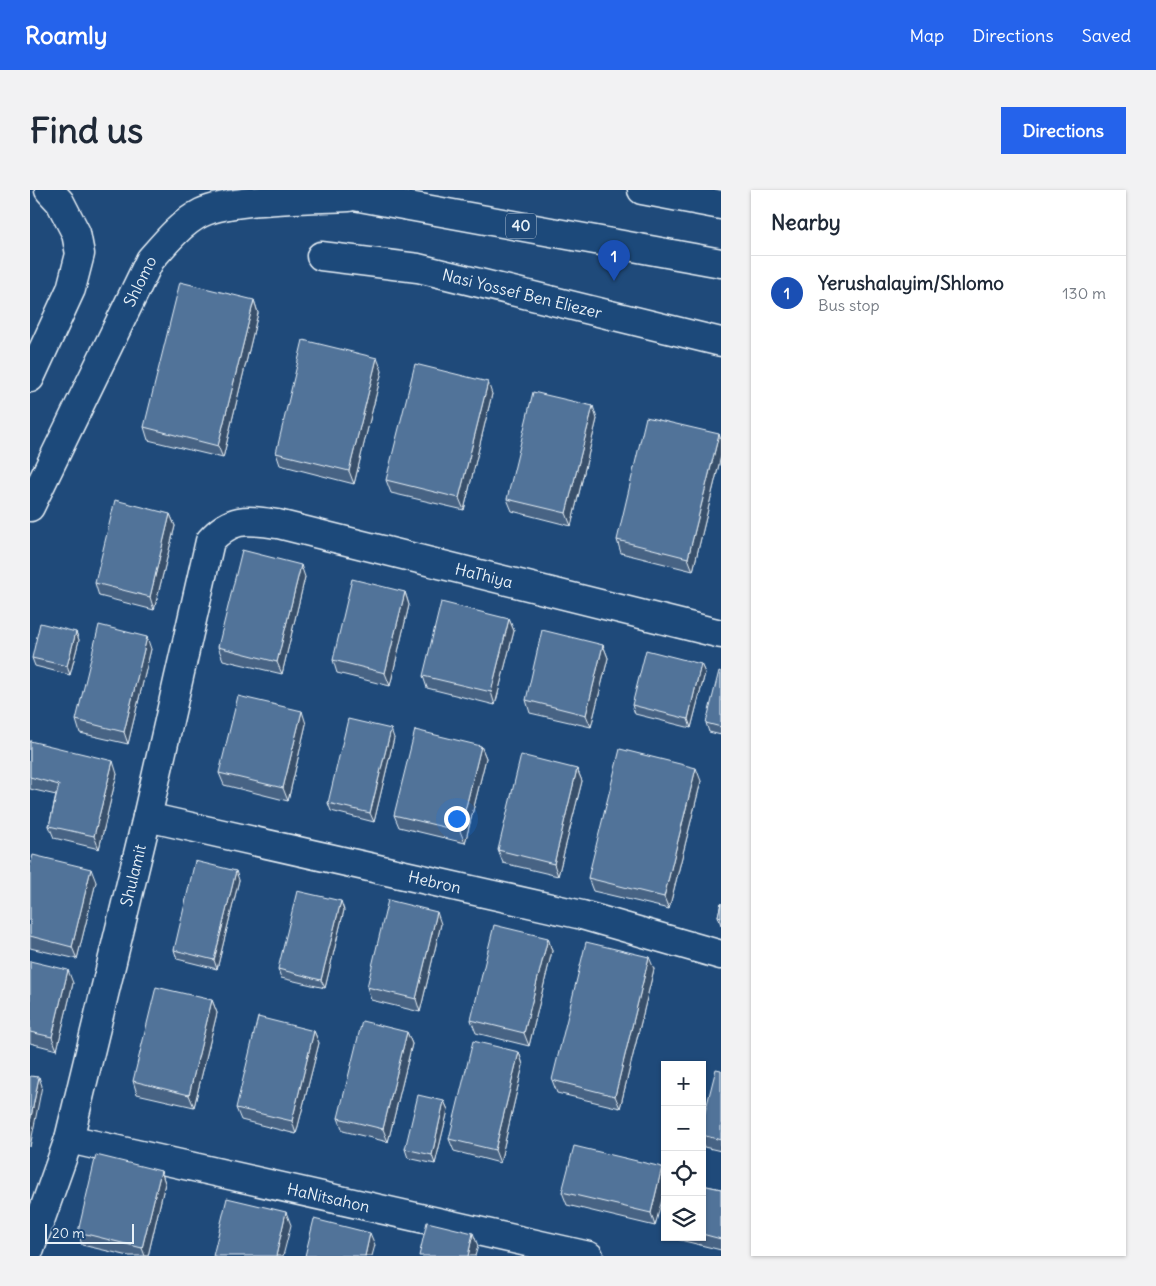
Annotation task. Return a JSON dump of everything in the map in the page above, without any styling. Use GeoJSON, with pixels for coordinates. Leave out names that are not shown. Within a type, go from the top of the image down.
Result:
{"type":"FeatureCollection","features":[{"type":"Feature","properties":{"kind":"main road"},"geometry":{"type":"LineString","coordinates":[[30,378],[71,288],[80,254],[76,233],[60,202],[49,190]]}},
{"type":"Feature","properties":{"kind":"main road","name":"40"},"geometry":{"type":"LineString","coordinates":[[321,190],[721,263]]}},
{"type":"Feature","properties":{"kind":"main road"},"geometry":{"type":"LineString","coordinates":[[642,190],[721,205]]}},
{"type":"Feature","properties":{"kind":"main road","name":"Shlomo"},"geometry":{"type":"LineString","coordinates":[[30,507],[150,260],[173,235],[200,214],[227,206],[358,196]]}},
{"type":"Feature","properties":{"kind":"main road","name":"Nasi Yossef Ben Eliezer"},"geometry":{"type":"LineString","coordinates":[[321,256],[418,268],[721,342]]}},
{"type":"Feature","properties":{"kind":"main road","name":"HaThiya"},"geometry":{"type":"LineString","coordinates":[[246,520],[278,524],[721,634]]}},
{"type":"Feature","properties":{"kind":"main road","name":"Shulamit"},"geometry":{"type":"LineString","coordinates":[[30,1249],[69,1139],[147,818],[210,541],[222,528],[246,520]]}},
{"type":"Feature","properties":{"kind":"main road","name":"Hebron"},"geometry":{"type":"LineString","coordinates":[[147,818],[582,915],[721,955]]}},
{"type":"Feature","properties":{"kind":"main road","name":"HaNitsahon"},"geometry":{"type":"LineString","coordinates":[[69,1139],[589,1256]]}},
{"type":"Feature","properties":{"kind":"building"},"geometry":{"type":"Polygon","coordinates":[[[180,282],[254,300],[218,446],[144,427],[180,282]]]}},
{"type":"Feature","properties":{"kind":"building"},"geometry":{"type":"Polygon","coordinates":[[[303,340],[377,358],[349,471],[276,453],[303,340]]]}},
{"type":"Feature","properties":{"kind":"building"},"geometry":{"type":"Polygon","coordinates":[[[415,364],[488,382],[459,498],[386,480],[415,364]]]}},
{"type":"Feature","properties":{"kind":"building"},"geometry":{"type":"Polygon","coordinates":[[[533,392],[593,406],[566,513],[507,499],[533,392]]]}},
{"type":"Feature","properties":{"kind":"building"},"geometry":{"type":"Polygon","coordinates":[[[646,417],[719,434],[688,558],[617,540],[646,417]]]}},
{"type":"Feature","properties":{"kind":"building"},"geometry":{"type":"Polygon","coordinates":[[[115,500],[170,514],[150,597],[95,583],[115,500]]]}},
{"type":"Feature","properties":{"kind":"building"},"geometry":{"type":"Polygon","coordinates":[[[242,550],[301,565],[277,662],[218,647],[242,550]]]}},
{"type":"Feature","properties":{"kind":"building"},"geometry":{"type":"Polygon","coordinates":[[[352,579],[405,592],[385,673],[333,660],[352,579]]]}},
{"type":"Feature","properties":{"kind":"building"},"geometry":{"type":"Polygon","coordinates":[[[441,602],[509,619],[491,692],[423,676],[441,602]]]}},
{"type":"Feature","properties":{"kind":"building"},"geometry":{"type":"Polygon","coordinates":[[[40,623],[76,632],[67,666],[32,658],[40,623]]]}},
{"type":"Feature","properties":{"kind":"building"},"geometry":{"type":"Polygon","coordinates":[[[99,625],[147,637],[124,732],[76,720],[99,625]]]}},
{"type":"Feature","properties":{"kind":"building"},"geometry":{"type":"Polygon","coordinates":[[[542,630],[603,645],[586,715],[526,700],[542,630]]]}},
{"type":"Feature","properties":{"kind":"building"},"geometry":{"type":"Polygon","coordinates":[[[646,650],[701,664],[688,719],[632,705],[646,650]]]}},
{"type":"Feature","properties":{"kind":"building"},"geometry":{"type":"Polygon","coordinates":[[[719,671],[721,672],[721,727],[706,723],[719,671]]]}},
{"type":"Feature","properties":{"kind":"building"},"geometry":{"type":"Polygon","coordinates":[[[238,696],[302,711],[283,788],[219,773],[238,696]]]}},
{"type":"Feature","properties":{"kind":"building"},"geometry":{"type":"Polygon","coordinates":[[[348,719],[391,729],[370,813],[328,803],[348,719]]]}},
{"type":"Feature","properties":{"kind":"building"},"geometry":{"type":"Polygon","coordinates":[[[415,730],[481,746],[460,831],[394,815],[415,730]]]}},
{"type":"Feature","properties":{"kind":"building"},"geometry":{"type":"Polygon","coordinates":[[[30,741],[113,761],[94,836],[49,826],[59,785],[30,777],[30,741]]]}},
{"type":"Feature","properties":{"kind":"building"},"geometry":{"type":"Polygon","coordinates":[[[620,749],[696,768],[664,897],[588,878],[620,749]]]}},
{"type":"Feature","properties":{"kind":"building"},"geometry":{"type":"Polygon","coordinates":[[[521,755],[577,769],[554,864],[498,850],[521,755]]]}},
{"type":"Feature","properties":{"kind":"building"},"geometry":{"type":"Polygon","coordinates":[[[33,855],[91,869],[72,947],[30,936],[30,867],[33,855]]]}},
{"type":"Feature","properties":{"kind":"building"},"geometry":{"type":"Polygon","coordinates":[[[195,861],[236,871],[214,960],[174,950],[195,861]]]}},
{"type":"Feature","properties":{"kind":"building"},"geometry":{"type":"Polygon","coordinates":[[[297,891],[341,901],[321,980],[278,969],[297,891]]]}},
{"type":"Feature","properties":{"kind":"building"},"geometry":{"type":"Polygon","coordinates":[[[388,900],[437,912],[416,999],[367,987],[388,900]]]}},
{"type":"Feature","properties":{"kind":"building"},"geometry":{"type":"Polygon","coordinates":[[[721,903],[721,917],[718,916],[721,903]]]}},
{"type":"Feature","properties":{"kind":"building"},"geometry":{"type":"Polygon","coordinates":[[[494,925],[548,938],[524,1033],[471,1020],[494,925]]]}},
{"type":"Feature","properties":{"kind":"building"},"geometry":{"type":"Polygon","coordinates":[[[586,942],[649,957],[615,1096],[552,1080],[586,942]]]}},
{"type":"Feature","properties":{"kind":"building"},"geometry":{"type":"Polygon","coordinates":[[[30,961],[68,970],[52,1037],[30,1032],[30,961]]]}},
{"type":"Feature","properties":{"kind":"building"},"geometry":{"type":"Polygon","coordinates":[[[156,987],[212,1000],[189,1095],[133,1081],[156,987]]]}},
{"type":"Feature","properties":{"kind":"building"},"geometry":{"type":"Polygon","coordinates":[[[258,1017],[314,1031],[292,1121],[236,1108],[258,1017]]]}},
{"type":"Feature","properties":{"kind":"building"},"geometry":{"type":"Polygon","coordinates":[[[362,1021],[407,1032],[383,1129],[338,1118],[362,1021]]]}},
{"type":"Feature","properties":{"kind":"building"},"geometry":{"type":"Polygon","coordinates":[[[473,1041],[519,1052],[495,1150],[449,1139],[473,1041]]]}},
{"type":"Feature","properties":{"kind":"building"},"geometry":{"type":"Polygon","coordinates":[[[716,1069],[721,1070],[721,1140],[706,1136],[706,1108],[716,1069]]]}},
{"type":"Feature","properties":{"kind":"building"},"geometry":{"type":"Polygon","coordinates":[[[30,1076],[39,1077],[30,1122],[30,1076]]]}},
{"type":"Feature","properties":{"kind":"building"},"geometry":{"type":"Polygon","coordinates":[[[418,1095],[444,1101],[432,1155],[405,1149],[418,1095]]]}},
{"type":"Feature","properties":{"kind":"building"},"geometry":{"type":"Polygon","coordinates":[[[574,1146],[661,1167],[651,1213],[562,1192],[574,1146]]]}},
{"type":"Feature","properties":{"kind":"building"},"geometry":{"type":"Polygon","coordinates":[[[96,1155],[161,1171],[142,1248],[78,1232],[96,1155]]]}},
{"type":"Feature","properties":{"kind":"building"},"geometry":{"type":"Polygon","coordinates":[[[706,1186],[721,1189],[721,1239],[706,1235],[706,1186]]]}},
{"type":"Feature","properties":{"kind":"building"},"geometry":{"type":"Polygon","coordinates":[[[227,1198],[286,1212],[276,1256],[213,1256],[227,1198]]]}},
{"type":"Feature","properties":{"kind":"building"},"geometry":{"type":"Polygon","coordinates":[[[314,1219],[370,1233],[365,1256],[305,1256],[314,1219]]]}},
{"type":"Feature","properties":{"kind":"building"},"geometry":{"type":"Polygon","coordinates":[[[427,1222],[473,1233],[468,1256],[419,1256],[427,1222]]]}},
{"type":"Feature","properties":{"kind":"place","name":"Yerushalayim/Shlomo"},"geometry":{"type":"Point","coordinates":[614,281]}}]}
